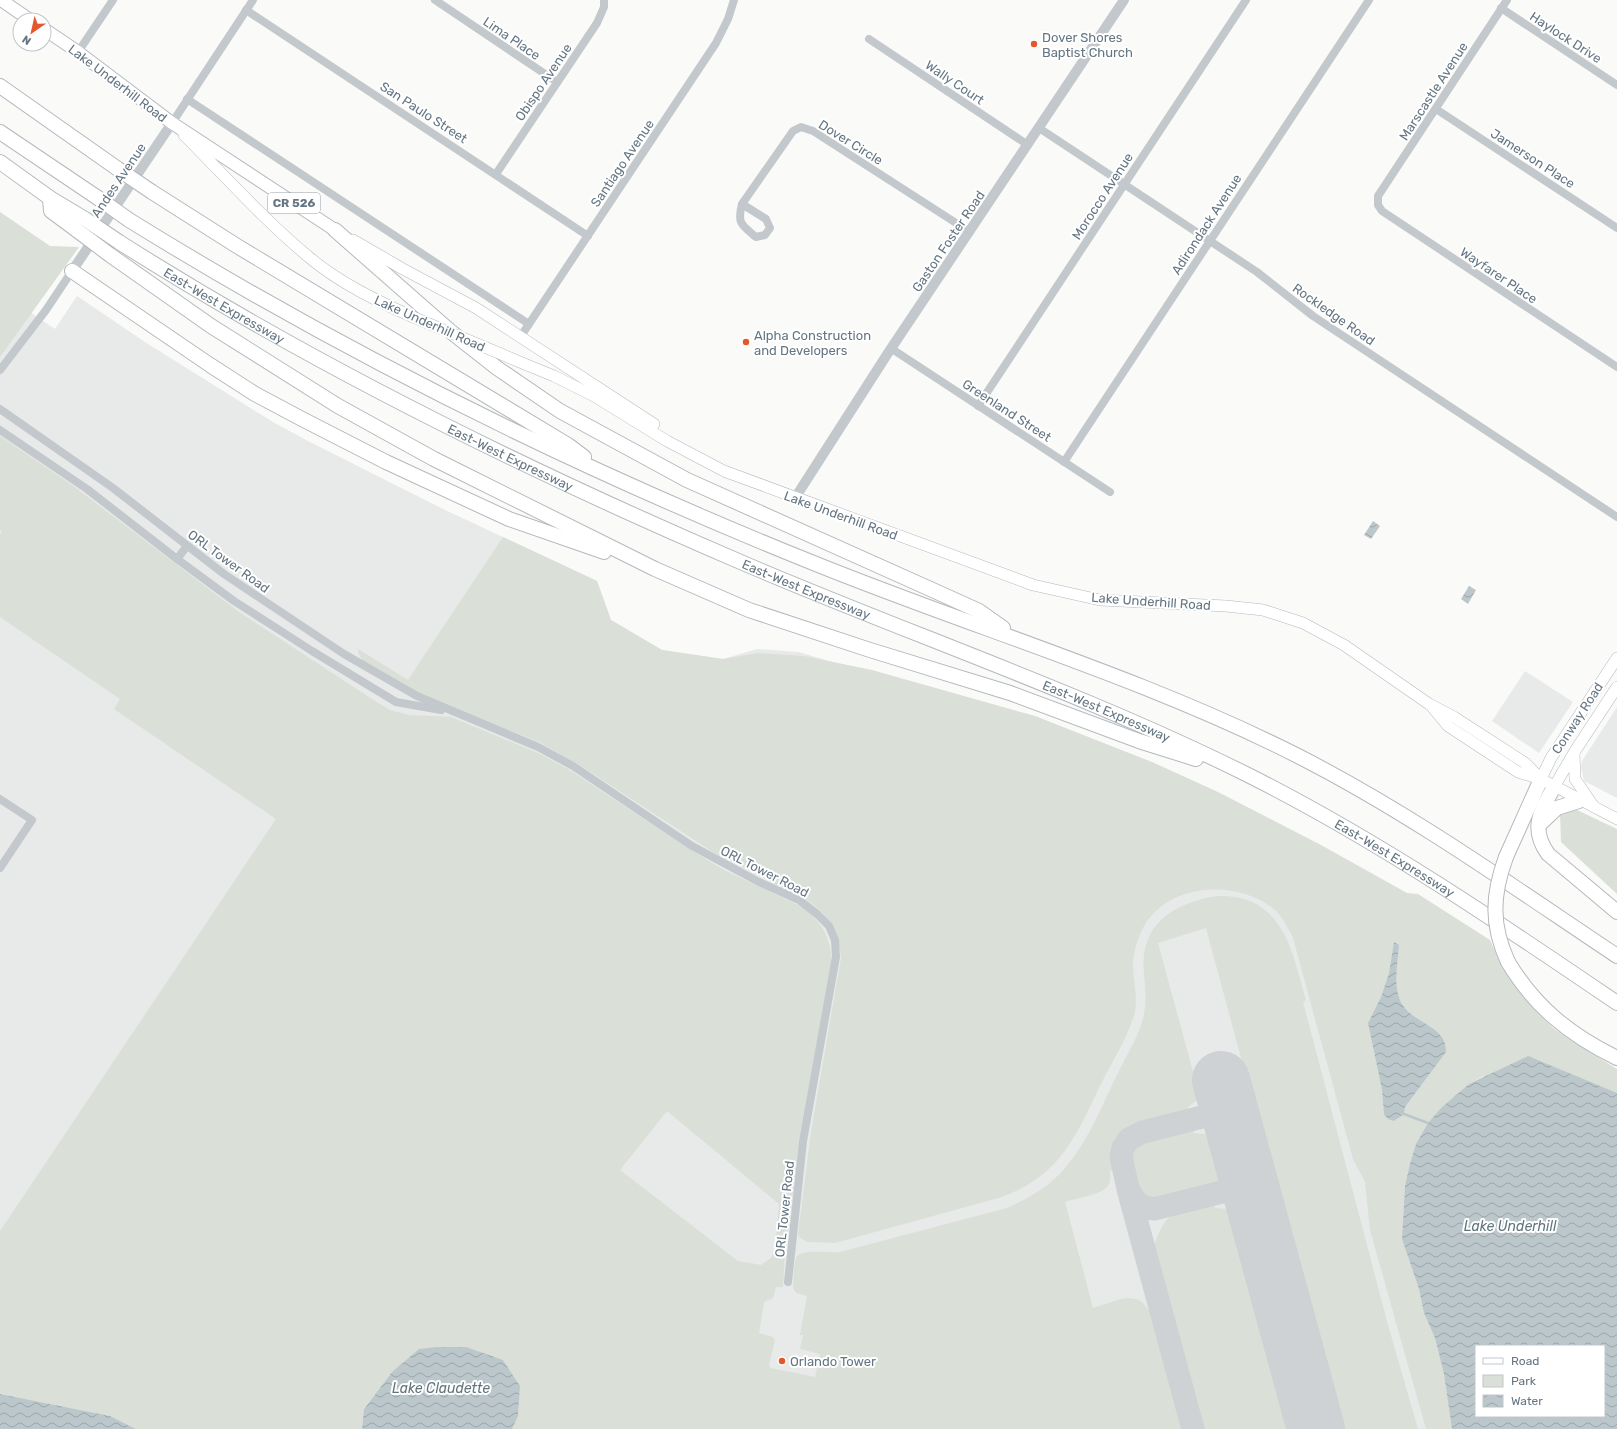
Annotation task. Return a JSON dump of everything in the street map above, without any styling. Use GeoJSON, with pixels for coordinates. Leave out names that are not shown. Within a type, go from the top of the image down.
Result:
{"type":"FeatureCollection","features":[{"type":"Feature","properties":{"kind":"highway"},"geometry":{"type":"LineString","coordinates":[[0,86],[152,192],[237,246],[568,445],[611,476]]}},
{"type":"Feature","properties":{"kind":"highway","name":"East-West Expressway"},"geometry":{"type":"LineString","coordinates":[[0,132],[129,220],[196,261],[277,307],[511,430],[711,522],[887,592],[1018,639],[1161,695],[1302,758],[1396,810],[1449,843],[1617,956]]}},
{"type":"Feature","properties":{"kind":"highway"},"geometry":{"type":"LineString","coordinates":[[0,162],[50,198],[51,212],[81,225],[110,255],[211,326],[338,406],[434,459],[655,569],[749,610],[870,650],[1010,693],[1139,741],[1249,776]]}},
{"type":"Feature","properties":{"kind":"highway","name":"East-West Expressway"},"geometry":{"type":"LineString","coordinates":[[81,225],[119,242],[226,308],[294,346],[475,440],[564,483],[748,565],[1166,737],[1249,776],[1326,816],[1440,884],[1617,1003]]}},
{"type":"Feature","properties":{"kind":"highway"},"geometry":{"type":"LineString","coordinates":[[335,230],[450,331],[497,368],[560,411],[687,480],[979,611],[1018,639]]}},
{"type":"Feature","properties":{"kind":"highway"},"geometry":{"type":"LineString","coordinates":[[72,271],[255,394],[386,462],[509,519],[655,569]]}},
{"type":"Feature","properties":{"kind":"highway"},"geometry":{"type":"LineString","coordinates":[[1541,779],[1506,858],[1497,884],[1495,916],[1498,939],[1508,962],[1522,985],[1542,1007],[1566,1027],[1598,1048],[1617,1058]]}},
{"type":"Feature","properties":{"kind":"highway"},"geometry":{"type":"LineString","coordinates":[[1554,787],[1539,818],[1539,840],[1548,854],[1617,912]]}},
{"type":"Feature","properties":{"kind":"highway"},"geometry":{"type":"LineString","coordinates":[[1538,826],[1557,808],[1579,801]]}},
{"type":"Feature","properties":{"kind":"main road"},"geometry":{"type":"LineString","coordinates":[[1,0],[18,12]]}},
{"type":"Feature","properties":{"kind":"main road","name":"Lake Underhill Road"},"geometry":{"type":"LineString","coordinates":[[52,34],[78,52],[172,123],[335,230],[403,269],[476,308],[521,336],[724,471]]}},
{"type":"Feature","properties":{"kind":"main road","name":"Lake Underhill Road"},"geometry":{"type":"LineString","coordinates":[[172,123],[278,230],[311,259],[356,289],[412,317],[554,376],[594,396],[667,441],[724,471],[1033,585],[1100,600],[1226,606],[1270,612],[1303,623],[1344,645],[1429,704],[1454,717],[1525,763],[1541,779],[1579,801],[1617,819]]}},
{"type":"Feature","properties":{"kind":"main road","name":"Conway Road"},"geometry":{"type":"LineString","coordinates":[[1541,779],[1550,758],[1617,658]]}},
{"type":"Feature","properties":{"kind":"main road","name":"Conway Road"},"geometry":{"type":"LineString","coordinates":[[1554,787],[1574,751],[1617,687]]}},
{"type":"Feature","properties":{"kind":"main road"},"geometry":{"type":"LineString","coordinates":[[1574,751],[1573,761],[1575,779],[1595,809]]}},
{"type":"Feature","properties":{"kind":"street"},"geometry":{"type":"LineString","coordinates":[[78,52],[113,0]]}},
{"type":"Feature","properties":{"kind":"street","name":"Andes Avenue"},"geometry":{"type":"LineString","coordinates":[[0,370],[46,310],[172,123],[252,0]]}},
{"type":"Feature","properties":{"kind":"street","name":"Lima Place"},"geometry":{"type":"LineString","coordinates":[[435,0],[557,82]]}},
{"type":"Feature","properties":{"kind":"street","name":"Obispo Avenue"},"geometry":{"type":"LineString","coordinates":[[496,174],[597,22],[604,7],[604,0]]}},
{"type":"Feature","properties":{"kind":"street","name":"Santiago Avenue"},"geometry":{"type":"LineString","coordinates":[[521,336],[716,43],[728,19],[734,0]]}},
{"type":"Feature","properties":{"kind":"street","name":"Gaston Foster Road"},"geometry":{"type":"LineString","coordinates":[[795,498],[1124,0]]}},
{"type":"Feature","properties":{"kind":"street","name":"Morocco Avenue"},"geometry":{"type":"LineString","coordinates":[[978,406],[1246,0]]}},
{"type":"Feature","properties":{"kind":"street","name":"Adirondack Avenue"},"geometry":{"type":"LineString","coordinates":[[1064,462],[1369,0]]}},
{"type":"Feature","properties":{"kind":"street","name":"Marscastle Avenue"},"geometry":{"type":"LineString","coordinates":[[1378,196],[1507,0]]}},
{"type":"Feature","properties":{"kind":"street","name":"Haylock Drive"},"geometry":{"type":"LineString","coordinates":[[1502,8],[1617,85]]}},
{"type":"Feature","properties":{"kind":"street","name":"San Paulo Street"},"geometry":{"type":"LineString","coordinates":[[246,10],[588,236]]}},
{"type":"Feature","properties":{"kind":"street","name":"Wally Court"},"geometry":{"type":"LineString","coordinates":[[869,39],[1028,145]]}},
{"type":"Feature","properties":{"kind":"street"},"geometry":{"type":"LineString","coordinates":[[187,99],[529,324]]}},
{"type":"Feature","properties":{"kind":"street","name":"Jamerson Place"},"geometry":{"type":"LineString","coordinates":[[1436,109],[1617,228]]}},
{"type":"Feature","properties":{"kind":"street","name":"Dover Circle"},"geometry":{"type":"LineString","coordinates":[[742,204],[793,131],[801,127],[813,131],[970,232]]}},
{"type":"Feature","properties":{"kind":"street","name":"Rockledge Road"},"geometry":{"type":"LineString","coordinates":[[1039,128],[1258,272],[1313,316],[1617,517]]}},
{"type":"Feature","properties":{"kind":"street","name":"Wayfarer Place"},"geometry":{"type":"LineString","coordinates":[[1378,196],[1378,205],[1382,211],[1617,367]]}},
{"type":"Feature","properties":{"kind":"street","name":"Greenland Street"},"geometry":{"type":"LineString","coordinates":[[892,349],[1110,492]]}},
{"type":"Feature","properties":{"kind":"street","name":"ORL Tower Road"},"geometry":{"type":"LineString","coordinates":[[0,409],[70,456],[260,599],[344,654],[405,691],[538,746],[573,766],[692,846],[753,879],[799,900],[817,914],[829,926],[835,940],[836,957],[803,1141],[788,1282]]}},
{"type":"Feature","properties":{"kind":"street","name":"ORL Tower Road"},"geometry":{"type":"LineString","coordinates":[[0,430],[87,489],[177,560],[234,601],[336,666],[396,702],[456,713]]}},
{"type":"Feature","properties":{"kind":"street"},"geometry":{"type":"LineString","coordinates":[[177,560],[188,546]]}},
{"type":"Feature","properties":{"kind":"street"},"geometry":{"type":"LineString","coordinates":[[336,666],[344,654]]}},
{"type":"Feature","properties":{"kind":"street"},"geometry":{"type":"LineString","coordinates":[[0,799],[32,820],[0,868]]}},
{"type":"Feature","properties":{"kind":"shaded area"},"geometry":{"type":"Polygon","coordinates":[[[77,296],[145,342],[273,422],[443,509],[597,581],[611,620],[662,650],[723,659],[757,649],[799,652],[908,685],[1035,716],[1181,777],[1617,1102],[1617,1429],[0,1429],[0,346],[27,310],[55,329],[77,296]]]}},
{"type":"Feature","properties":{"kind":"shaded area"},"geometry":{"type":"Polygon","coordinates":[[[1525,671],[1573,702],[1539,753],[1492,721],[1525,671]]]}},
{"type":"Feature","properties":{"kind":"shaded area"},"geometry":{"type":"Polygon","coordinates":[[[1617,707],[1617,798],[1584,781],[1581,766],[1582,761],[1617,707]]]}},
{"type":"Feature","properties":{"kind":"green space"},"geometry":{"type":"Polygon","coordinates":[[[0,212],[50,246],[79,247],[0,357],[0,212]]]}},
{"type":"Feature","properties":{"kind":"green space"},"geometry":{"type":"Polygon","coordinates":[[[0,436],[72,485],[239,612],[390,710],[409,715],[451,717],[538,753],[568,769],[724,870],[798,905],[806,910],[818,922],[823,929],[829,944],[832,962],[799,1139],[789,1229],[783,1238],[776,1238],[779,1204],[667,1111],[620,1170],[738,1261],[761,1265],[771,1258],[775,1249],[779,1249],[785,1254],[783,1287],[776,1287],[773,1298],[764,1302],[759,1333],[773,1337],[775,1340],[769,1365],[771,1368],[815,1377],[820,1354],[800,1349],[803,1335],[800,1335],[807,1296],[796,1293],[793,1288],[795,1264],[797,1257],[800,1254],[810,1252],[840,1252],[1007,1208],[1041,1190],[1063,1170],[1073,1158],[1091,1129],[1140,1028],[1145,1003],[1144,952],[1152,931],[1161,920],[1171,912],[1183,906],[1201,899],[1215,896],[1235,897],[1252,902],[1266,911],[1277,922],[1285,936],[1297,968],[1306,1000],[1303,1002],[1388,1325],[1418,1429],[1341,1429],[1206,928],[1158,943],[1199,1094],[1197,1100],[1188,1107],[1188,1111],[1148,1121],[1136,1126],[1126,1133],[1118,1142],[1114,1154],[1115,1170],[1110,1171],[1110,1181],[1106,1188],[1089,1196],[1065,1202],[1093,1308],[1131,1298],[1143,1303],[1148,1310],[1153,1309],[1185,1429],[512,1429],[518,1416],[520,1386],[503,1360],[436,1347],[419,1349],[392,1372],[364,1408],[362,1429],[136,1429],[110,1416],[0,1394],[0,1231],[276,819],[114,709],[120,699],[0,617],[0,535],[2,532],[0,530],[0,436]]]}},
{"type":"Feature","properties":{"kind":"green space"},"geometry":{"type":"Polygon","coordinates":[[[503,537],[597,581],[611,620],[662,650],[723,659],[758,653],[804,656],[872,670],[1035,716],[1152,762],[1218,792],[1321,845],[1407,893],[1418,894],[1490,940],[1503,969],[1538,1013],[1553,1028],[1617,1069],[1617,1093],[1483,1076],[1469,1084],[1442,1107],[1416,1144],[1405,1186],[1402,1239],[1419,1289],[1424,1313],[1435,1338],[1444,1374],[1452,1429],[1426,1429],[1370,1230],[1365,1182],[1353,1159],[1293,938],[1283,920],[1275,910],[1260,900],[1243,893],[1224,890],[1205,890],[1187,893],[1170,901],[1155,911],[1144,926],[1134,952],[1133,971],[1136,1008],[1129,1029],[1076,1133],[1055,1163],[1041,1176],[1002,1197],[835,1243],[808,1242],[800,1238],[798,1234],[811,1132],[841,958],[838,940],[831,925],[821,912],[807,900],[716,854],[581,766],[539,742],[424,697],[363,661],[358,653],[358,649],[408,680],[503,537]],[[1394,942],[1389,973],[1381,997],[1368,1023],[1382,1090],[1384,1114],[1404,1114],[1405,1107],[1446,1052],[1445,1043],[1441,1035],[1435,1029],[1412,1014],[1405,1008],[1400,1000],[1396,980],[1399,945],[1394,942]]]}},
{"type":"Feature","properties":{"kind":"green space"},"geometry":{"type":"Polygon","coordinates":[[[1577,810],[1617,829],[1617,894],[1561,842],[1560,813],[1577,810]]]}},
{"type":"Feature","properties":{"kind":"green space"},"geometry":{"type":"Polygon","coordinates":[[[1193,1127],[1194,1133],[1205,1134],[1213,1146],[1221,1174],[1219,1181],[1210,1187],[1159,1201],[1147,1201],[1136,1189],[1131,1174],[1130,1157],[1131,1150],[1134,1145],[1145,1138],[1170,1131],[1193,1127]]]}},
{"type":"Feature","properties":{"kind":"green space"},"geometry":{"type":"Polygon","coordinates":[[[1213,1202],[1215,1208],[1226,1209],[1232,1219],[1289,1429],[1201,1429],[1153,1250],[1155,1241],[1164,1224],[1175,1213],[1181,1210],[1213,1202]]]}},
{"type":"Feature","properties":{"kind":"water"},"geometry":{"type":"Polygon","coordinates":[[[1373,521],[1380,526],[1371,539],[1364,535],[1373,521]]]}},
{"type":"Feature","properties":{"kind":"water"},"geometry":{"type":"Polygon","coordinates":[[[1469,586],[1476,590],[1468,604],[1461,599],[1469,586]]]}},
{"type":"Feature","properties":{"kind":"water"},"geometry":{"type":"Polygon","coordinates":[[[1394,942],[1399,945],[1396,980],[1400,1000],[1405,1008],[1412,1014],[1441,1035],[1445,1043],[1446,1052],[1405,1107],[1404,1114],[1394,1121],[1388,1119],[1384,1114],[1382,1090],[1368,1023],[1381,997],[1389,973],[1394,942]]]}},
{"type":"Feature","properties":{"kind":"water","name":"Lake Underhill"},"geometry":{"type":"Polygon","coordinates":[[[1528,1056],[1617,1093],[1617,1429],[1452,1429],[1444,1374],[1435,1338],[1424,1313],[1419,1289],[1402,1239],[1405,1186],[1416,1144],[1428,1123],[1442,1107],[1469,1084],[1528,1056]]]}},
{"type":"Feature","properties":{"kind":"water","name":"Lake Claudette"},"geometry":{"type":"Polygon","coordinates":[[[436,1347],[466,1347],[503,1360],[520,1386],[518,1416],[512,1429],[362,1429],[364,1409],[392,1372],[419,1349],[436,1347]]]}},
{"type":"Feature","properties":{"kind":"water"},"geometry":{"type":"Polygon","coordinates":[[[0,1394],[110,1416],[136,1429],[0,1429],[0,1394]]]}},
{"type":"Feature","properties":{"kind":"waterway"},"geometry":{"type":"LineString","coordinates":[[1404,1114],[1428,1123]]}},
{"type":"Feature","properties":{"kind":"taxiway"},"geometry":{"type":"LineString","coordinates":[[1193,1429],[1129,1193],[1121,1157],[1123,1148],[1129,1139],[1143,1132],[1206,1116],[1218,1119],[1226,1125],[1239,1145]]}},
{"type":"Feature","properties":{"kind":"taxiway"},"geometry":{"type":"LineString","coordinates":[[1129,1190],[1138,1203],[1145,1207],[1154,1209],[1222,1192],[1228,1192],[1238,1194],[1246,1200],[1257,1213]]}},
{"type":"Feature","properties":{"kind":"runway"},"geometry":{"type":"LineString","coordinates":[[1221,1080],[1316,1429]]}},
{"type":"Feature","properties":{"kind":"place","name":"Dover Shores Baptist Church"},"geometry":{"type":"Point","coordinates":[1034,44]}},
{"type":"Feature","properties":{"kind":"place","name":"Alpha Construction and Developers"},"geometry":{"type":"Point","coordinates":[746,342]}},
{"type":"Feature","properties":{"kind":"place","name":"Orlando Tower"},"geometry":{"type":"Point","coordinates":[782,1361]}}]}
